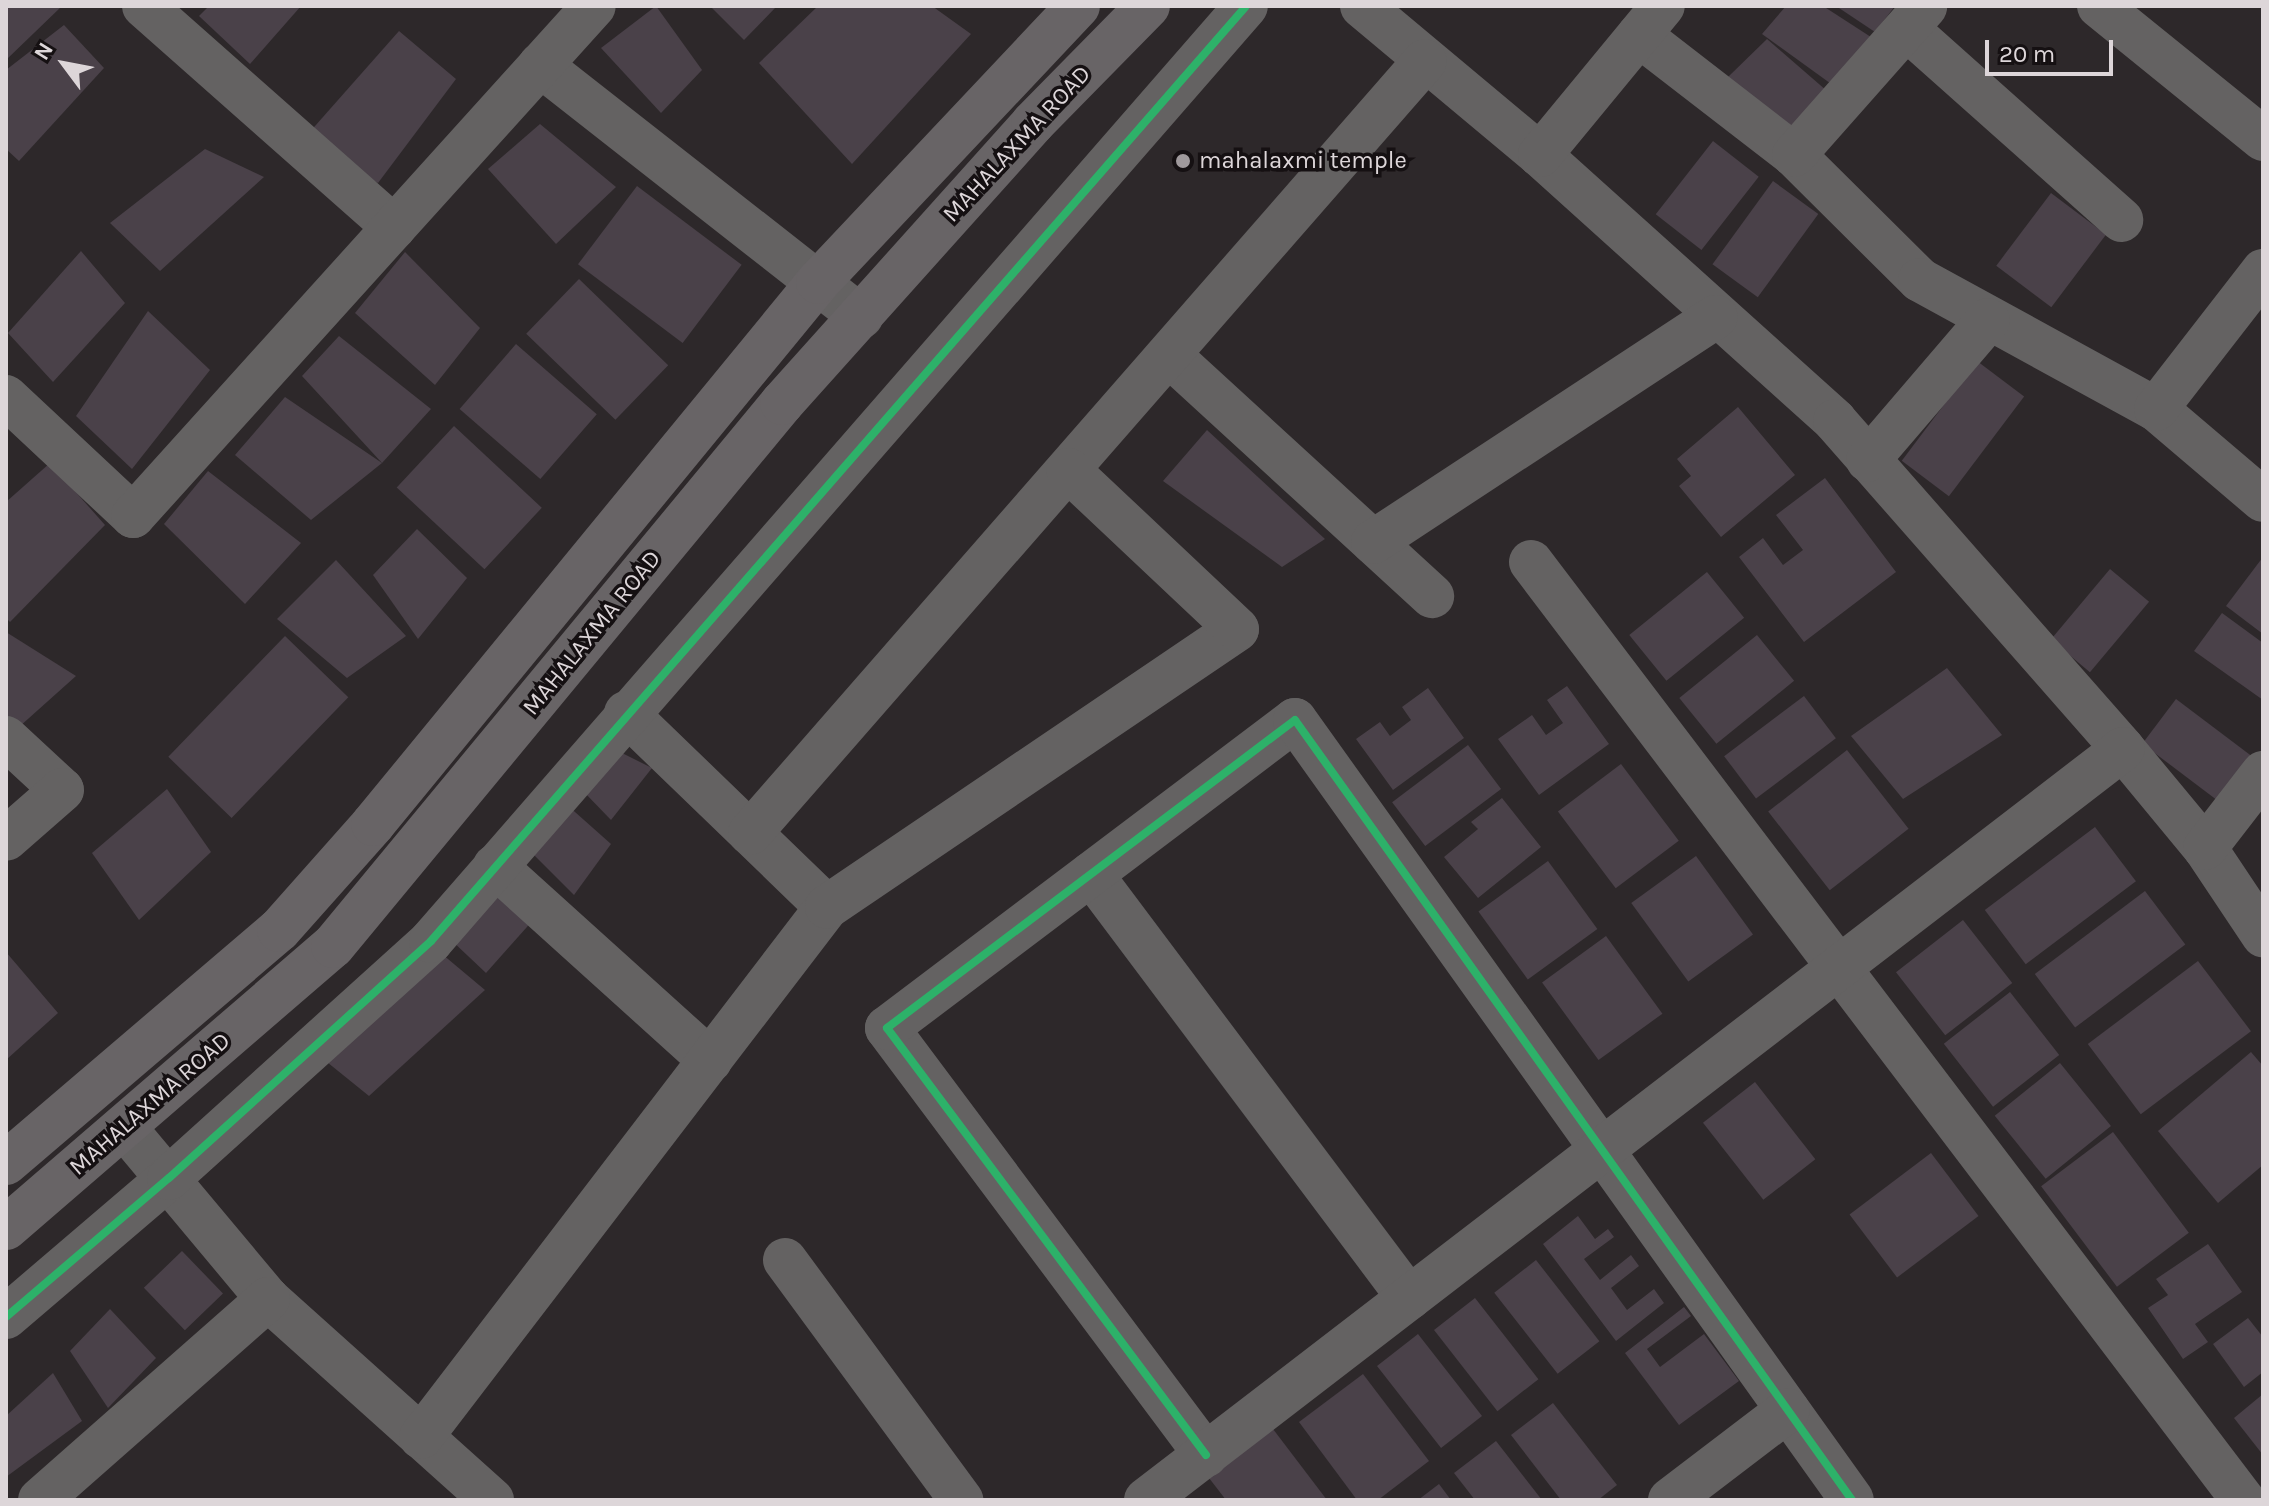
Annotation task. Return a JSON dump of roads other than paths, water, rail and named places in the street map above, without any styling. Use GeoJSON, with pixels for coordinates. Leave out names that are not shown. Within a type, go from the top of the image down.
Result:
{"type":"FeatureCollection","features":[{"type":"Feature","properties":{"kind":"street"},"geometry":{"type":"LineString","coordinates":[[144,6],[394,227]]}},
{"type":"Feature","properties":{"kind":"street"},"geometry":{"type":"LineString","coordinates":[[6,397],[133,516],[594,6]]}},
{"type":"Feature","properties":{"kind":"street","name":"MAHALAXMA ROAD"},"geometry":{"type":"LineString","coordinates":[[6,1163],[279,930],[373,824],[818,282],[1078,6]]}},
{"type":"Feature","properties":{"kind":"street","name":"MAHALAXMA ROAD"},"geometry":{"type":"LineString","coordinates":[[6,1228],[333,946],[682,521],[1033,123],[1148,6]]}},
{"type":"Feature","properties":{"kind":"street"},"geometry":{"type":"LineString","coordinates":[[6,1317],[169,1178],[431,941],[626,713],[1246,6]]}},
{"type":"Feature","properties":{"kind":"street"},"geometry":{"type":"LineString","coordinates":[[1362,6],[1540,155],[1716,317],[1835,421],[2123,749],[2205,848],[2263,935]]}},
{"type":"Feature","properties":{"kind":"street"},"geometry":{"type":"LineString","coordinates":[[2099,6],[2263,139]]}},
{"type":"Feature","properties":{"kind":"street"},"geometry":{"type":"LineString","coordinates":[[1794,155],[1916,17],[2121,220]]}},
{"type":"Feature","properties":{"kind":"street"},"geometry":{"type":"LineString","coordinates":[[1540,155],[1651,20],[1920,280],[1988,320],[2156,409],[2263,500]]}},
{"type":"Feature","properties":{"kind":"street"},"geometry":{"type":"LineString","coordinates":[[750,833],[1425,61]]}},
{"type":"Feature","properties":{"kind":"street"},"geometry":{"type":"LineString","coordinates":[[540,65],[861,317]]}},
{"type":"Feature","properties":{"kind":"street"},"geometry":{"type":"LineString","coordinates":[[2156,409],[2263,271]]}},
{"type":"Feature","properties":{"kind":"street"},"geometry":{"type":"LineString","coordinates":[[1373,542],[1716,317]]}},
{"type":"Feature","properties":{"kind":"street"},"geometry":{"type":"LineString","coordinates":[[1868,460],[1988,320]]}},
{"type":"Feature","properties":{"kind":"street"},"geometry":{"type":"LineString","coordinates":[[1169,355],[1432,596]]}},
{"type":"Feature","properties":{"kind":"street"},"geometry":{"type":"LineString","coordinates":[[421,1437],[827,907],[1237,629],[1068,470]]}},
{"type":"Feature","properties":{"kind":"street"},"geometry":{"type":"LineString","coordinates":[[1531,562],[2243,1500]]}},
{"type":"Feature","properties":{"kind":"street"},"geometry":{"type":"LineString","coordinates":[[626,713],[827,907]]}},
{"type":"Feature","properties":{"kind":"street"},"geometry":{"type":"LineString","coordinates":[[1852,1500],[1788,1410],[1602,1150],[1295,720],[887,1028],[1180,1483],[1409,1298],[1602,1150],[2123,749]]}},
{"type":"Feature","properties":{"kind":"street"},"geometry":{"type":"LineString","coordinates":[[6,738],[62,790],[6,839]]}},
{"type":"Feature","properties":{"kind":"street"},"geometry":{"type":"LineString","coordinates":[[2205,848],[2263,773]]}},
{"type":"Feature","properties":{"kind":"street"},"geometry":{"type":"LineString","coordinates":[[495,866],[710,1060]]}},
{"type":"Feature","properties":{"kind":"street"},"geometry":{"type":"LineString","coordinates":[[1091,874],[1409,1298]]}},
{"type":"Feature","properties":{"kind":"street"},"geometry":{"type":"LineString","coordinates":[[124,1127],[268,1299],[492,1500]]}},
{"type":"Feature","properties":{"kind":"street"},"geometry":{"type":"LineString","coordinates":[[785,1260],[961,1500]]}},
{"type":"Feature","properties":{"kind":"street"},"geometry":{"type":"LineString","coordinates":[[40,1500],[268,1299]]}},
{"type":"Feature","properties":{"kind":"street"},"geometry":{"type":"LineString","coordinates":[[1670,1500],[1788,1410]]}},
{"type":"Feature","properties":{"kind":"place","name":"mahalaxmi temple"},"geometry":{"type":"Point","coordinates":[1183,161]}}]}
